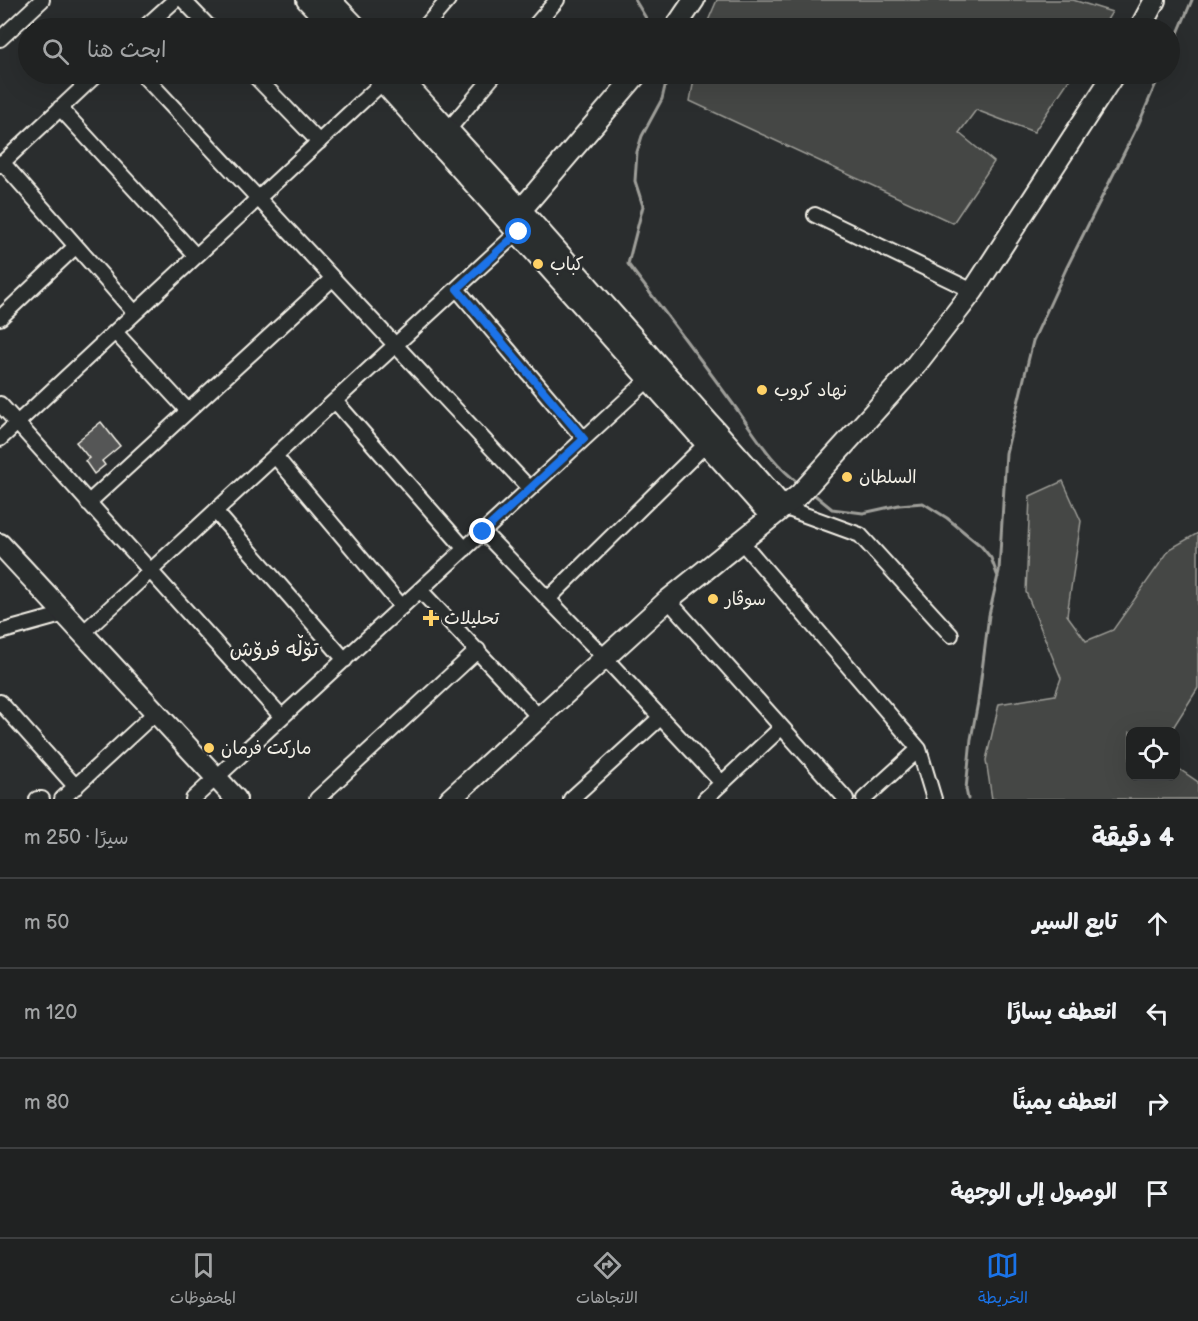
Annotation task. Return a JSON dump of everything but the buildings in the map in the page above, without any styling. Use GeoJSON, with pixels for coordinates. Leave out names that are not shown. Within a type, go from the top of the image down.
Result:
{"type":"FeatureCollection","features":[{"type":"Feature","properties":{"kind":"main road"},"geometry":{"type":"LineString","coordinates":[[307,0],[334,18]]}},
{"type":"Feature","properties":{"kind":"main road"},"geometry":{"type":"LineString","coordinates":[[682,18],[694,0]]}},
{"type":"Feature","properties":{"kind":"main road"},"geometry":{"type":"LineString","coordinates":[[1145,18],[1155,0]]}},
{"type":"Feature","properties":{"kind":"main road"},"geometry":{"type":"LineString","coordinates":[[334,1],[342,18]]}},
{"type":"Feature","properties":{"kind":"main road"},"geometry":{"type":"LineString","coordinates":[[393,84],[519,232],[650,378],[777,512]]}},
{"type":"Feature","properties":{"kind":"main road"},"geometry":{"type":"LineString","coordinates":[[395,84],[448,129],[521,210],[716,447]]}},
{"type":"Feature","properties":{"kind":"main road"},"geometry":{"type":"LineString","coordinates":[[521,210],[629,84]]}},
{"type":"Feature","properties":{"kind":"main road"},"geometry":{"type":"LineString","coordinates":[[457,797],[539,717],[668,600],[805,489],[911,371],[973,291],[1108,84]]}},
{"type":"Feature","properties":{"kind":"main road"},"geometry":{"type":"LineString","coordinates":[[0,544],[236,799]]}},
{"type":"Feature","properties":{"kind":"street"},"geometry":{"type":"LineString","coordinates":[[23,18],[42,0]]}},
{"type":"Feature","properties":{"kind":"street"},"geometry":{"type":"LineString","coordinates":[[155,18],[175,0]]}},
{"type":"Feature","properties":{"kind":"street"},"geometry":{"type":"LineString","coordinates":[[183,0],[200,18]]}},
{"type":"Feature","properties":{"kind":"street"},"geometry":{"type":"LineString","coordinates":[[433,18],[448,0]]}},
{"type":"Feature","properties":{"kind":"street"},"geometry":{"type":"LineString","coordinates":[[542,18],[557,0]]}},
{"type":"Feature","properties":{"kind":"street"},"geometry":{"type":"LineString","coordinates":[[0,39],[18,22]]}},
{"type":"Feature","properties":{"kind":"street"},"geometry":{"type":"LineString","coordinates":[[86,84],[1,163],[135,313]]}},
{"type":"Feature","properties":{"kind":"street"},"geometry":{"type":"LineString","coordinates":[[151,84],[529,488]]}},
{"type":"Feature","properties":{"kind":"street"},"geometry":{"type":"LineString","coordinates":[[263,84],[319,142]]}},
{"type":"Feature","properties":{"kind":"street"},"geometry":{"type":"LineString","coordinates":[[0,439],[319,142],[378,84]]}},
{"type":"Feature","properties":{"kind":"street"},"geometry":{"type":"LineString","coordinates":[[448,129],[486,84]]}},
{"type":"Feature","properties":{"kind":"street"},"geometry":{"type":"LineString","coordinates":[[60,108],[196,256]]}},
{"type":"Feature","properties":{"kind":"street"},"geometry":{"type":"LineString","coordinates":[[815,215],[973,291]]}},
{"type":"Feature","properties":{"kind":"street"},"geometry":{"type":"LineString","coordinates":[[83,633],[519,232]]}},
{"type":"Feature","properties":{"kind":"street"},"geometry":{"type":"LineString","coordinates":[[0,318],[76,246]]}},
{"type":"Feature","properties":{"kind":"street"},"geometry":{"type":"LineString","coordinates":[[88,503],[333,278]]}},
{"type":"Feature","properties":{"kind":"street"},"geometry":{"type":"LineString","coordinates":[[457,289],[584,439]]}},
{"type":"Feature","properties":{"kind":"street"},"geometry":{"type":"LineString","coordinates":[[115,332],[188,411]]}},
{"type":"Feature","properties":{"kind":"street"},"geometry":{"type":"LineString","coordinates":[[193,799],[650,378]]}},
{"type":"Feature","properties":{"kind":"street"},"geometry":{"type":"LineString","coordinates":[[335,401],[465,549]]}},
{"type":"Feature","properties":{"kind":"street"},"geometry":{"type":"LineString","coordinates":[[0,404],[282,717]]}},
{"type":"Feature","properties":{"kind":"street"},"geometry":{"type":"LineString","coordinates":[[548,599],[716,447]]}},
{"type":"Feature","properties":{"kind":"street"},"geometry":{"type":"LineString","coordinates":[[275,456],[402,607]]}},
{"type":"Feature","properties":{"kind":"street"},"geometry":{"type":"LineString","coordinates":[[215,511],[345,660]]}},
{"type":"Feature","properties":{"kind":"street"},"geometry":{"type":"LineString","coordinates":[[777,512],[860,535],[951,635]]}},
{"type":"Feature","properties":{"kind":"street"},"geometry":{"type":"LineString","coordinates":[[483,532],[722,783]]}},
{"type":"Feature","properties":{"kind":"street"},"geometry":{"type":"LineString","coordinates":[[740,540],[919,749],[934,799]]}},
{"type":"Feature","properties":{"kind":"street"},"geometry":{"type":"LineString","coordinates":[[420,590],[539,717]]}},
{"type":"Feature","properties":{"kind":"street"},"geometry":{"type":"LineString","coordinates":[[668,600],[846,799]]}},
{"type":"Feature","properties":{"kind":"street"},"geometry":{"type":"LineString","coordinates":[[0,632],[65,614]]}},
{"type":"Feature","properties":{"kind":"street"},"geometry":{"type":"LineString","coordinates":[[317,799],[478,650]]}},
{"type":"Feature","properties":{"kind":"street"},"geometry":{"type":"LineString","coordinates":[[0,702],[76,787]]}},
{"type":"Feature","properties":{"kind":"street"},"geometry":{"type":"LineString","coordinates":[[62,799],[156,712]]}},
{"type":"Feature","properties":{"kind":"street"},"geometry":{"type":"LineString","coordinates":[[571,799],[661,717]]}},
{"type":"Feature","properties":{"kind":"street"},"geometry":{"type":"LineString","coordinates":[[705,799],[782,728]]}},
{"type":"Feature","properties":{"kind":"street"},"geometry":{"type":"LineString","coordinates":[[864,799],[919,749]]}},
{"type":"Feature","properties":{"kind":"street"},"geometry":{"type":"LineString","coordinates":[[37,799],[42,799]]}},
{"type":"Feature","properties":{"kind":"shaded area"},"geometry":{"type":"Polygon","coordinates":[[[717,0],[1073,0],[1112,12],[1108,18],[709,18],[717,0]]]}},
{"type":"Feature","properties":{"kind":"shaded area"},"geometry":{"type":"Polygon","coordinates":[[[693,84],[1066,84],[1034,132],[976,110],[959,133],[994,162],[953,223],[690,101],[693,84]]]}},
{"type":"Feature","properties":{"kind":"shaded area"},"geometry":{"type":"Polygon","coordinates":[[[1063,481],[1081,521],[1067,615],[1086,641],[1113,630],[1170,549],[1198,533],[1198,688],[1174,727],[1126,727],[1126,781],[1180,781],[1180,770],[1198,782],[1198,799],[992,799],[986,760],[999,704],[1055,695],[1061,678],[1026,592],[1030,496],[1063,481]]]}},
{"type":"Feature","properties":{"kind":"waterway"},"geometry":{"type":"LineString","coordinates":[[635,0],[646,18]]}},
{"type":"Feature","properties":{"kind":"waterway"},"geometry":{"type":"LineString","coordinates":[[1180,28],[1192,0]]}},
{"type":"Feature","properties":{"kind":"waterway"},"geometry":{"type":"LineString","coordinates":[[666,84],[662,99],[642,136],[637,152],[635,181],[643,206],[628,264],[764,447],[780,467],[801,485]]}},
{"type":"Feature","properties":{"kind":"waterway"},"geometry":{"type":"LineString","coordinates":[[968,799],[966,789],[971,739],[989,615],[999,571],[1006,453],[1033,341],[1156,84]]}},
{"type":"Feature","properties":{"kind":"waterway"},"geometry":{"type":"LineString","coordinates":[[811,492],[832,509],[863,513],[899,505],[923,503],[947,518],[981,546],[991,558],[998,577]]}},
{"type":"Feature","properties":{"kind":"place","name":"كباب"},"geometry":{"type":"Point","coordinates":[538,264]}},
{"type":"Feature","properties":{"kind":"place","name":"نهاد كروب"},"geometry":{"type":"Point","coordinates":[762,390]}},
{"type":"Feature","properties":{"kind":"place","name":"السلطان"},"geometry":{"type":"Point","coordinates":[847,477]}},
{"type":"Feature","properties":{"kind":"place","name":"سوڤار"},"geometry":{"type":"Point","coordinates":[713,599]}},
{"type":"Feature","properties":{"kind":"place","name":"تحلیلات"},"geometry":{"type":"Point","coordinates":[431,618]}},
{"type":"Feature","properties":{"kind":"place","name":"مارکت فرمان"},"geometry":{"type":"Point","coordinates":[209,748]}},
{"type":"Feature","properties":{"kind":"district","name":"تۆڵە فرۆش"},"geometry":{"type":"Point","coordinates":[274,649]}},
{"type":"Feature","properties":{"kind":"route"},"geometry":{"type":"LineString","coordinates":[[483,532],[584,439],[457,289],[519,232]]}}]}
